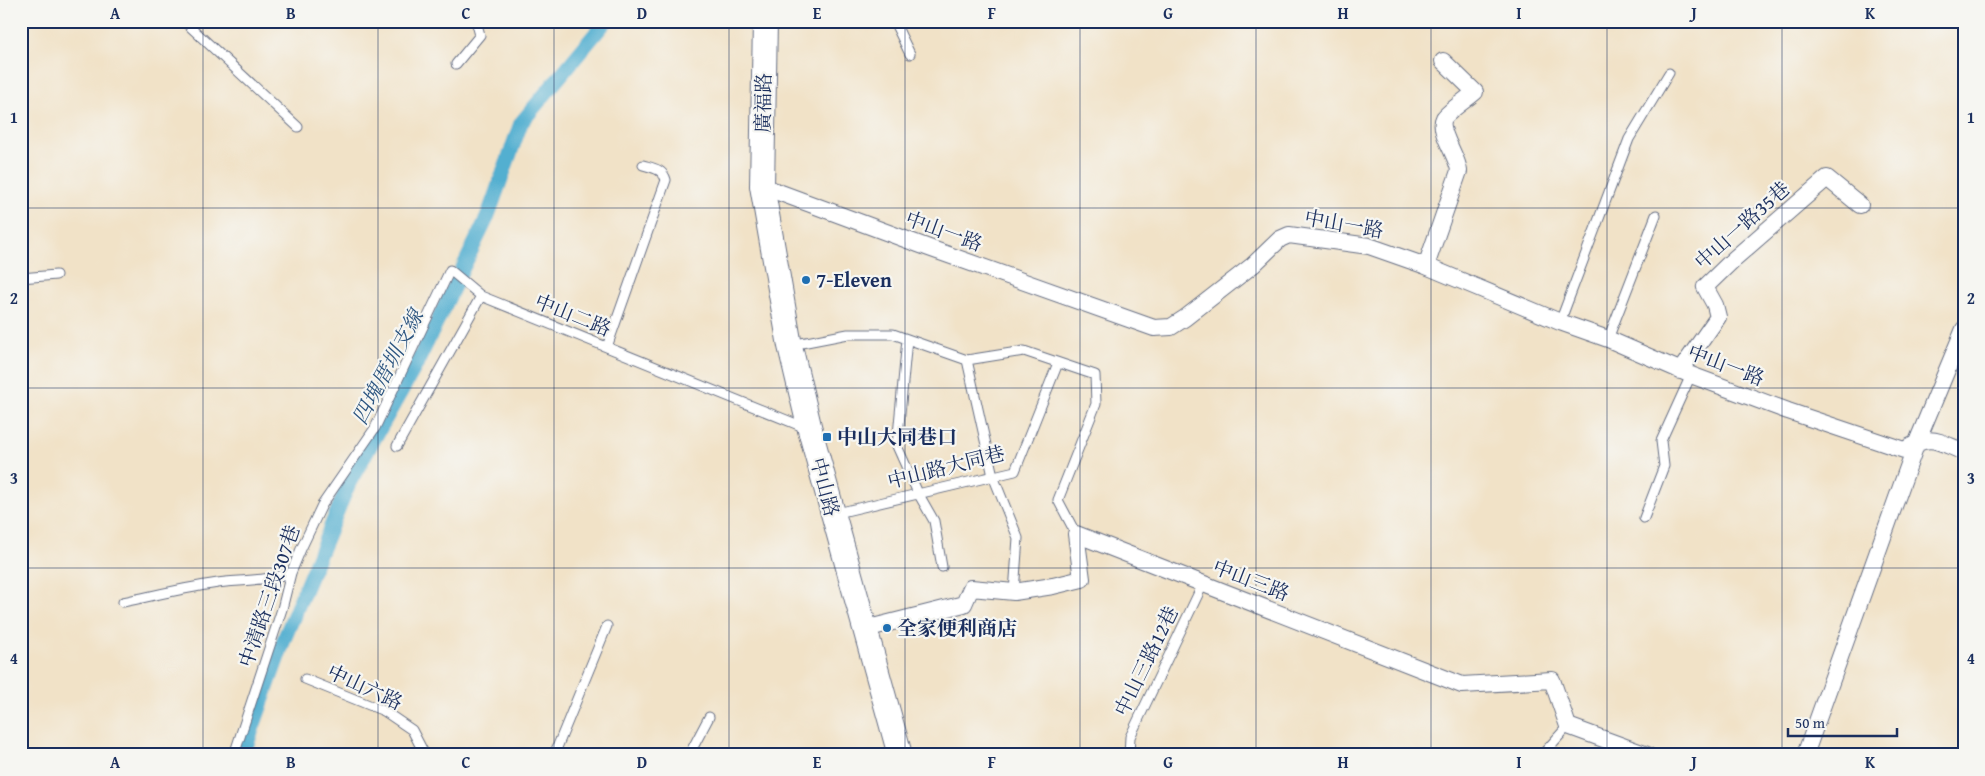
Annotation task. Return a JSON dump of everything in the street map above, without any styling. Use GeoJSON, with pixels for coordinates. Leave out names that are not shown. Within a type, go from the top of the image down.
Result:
{"type":"FeatureCollection","features":[{"type":"Feature","properties":{"kind":"main road","name":"廣福路"},"geometry":{"type":"LineString","coordinates":[[762,186],[765,21]]}},
{"type":"Feature","properties":{"kind":"main road","name":"中山路"},"geometry":{"type":"LineString","coordinates":[[762,186],[790,346],[810,430],[900,755]]}},
{"type":"Feature","properties":{"kind":"street"},"geometry":{"type":"LineString","coordinates":[[1426,266],[1459,171],[1458,161],[1443,134],[1442,125],[1444,118],[1475,92],[1443,62]]}},
{"type":"Feature","properties":{"kind":"street","name":"中山一路35巷"},"geometry":{"type":"LineString","coordinates":[[1686,373],[1718,318],[1715,305],[1705,287],[1734,258],[1827,178],[1860,205]]}},
{"type":"Feature","properties":{"kind":"street","name":"中山一路"},"geometry":{"type":"LineString","coordinates":[[762,186],[1154,328],[1171,327],[1185,318],[1253,266],[1280,239],[1288,235],[1368,246],[1426,266],[1560,322],[1608,339],[1686,373],[1788,412],[1904,450],[1917,442],[1930,439],[1964,452]]}},
{"type":"Feature","properties":{"kind":"street"},"geometry":{"type":"LineString","coordinates":[[1805,755],[1917,442],[1964,329]]}},
{"type":"Feature","properties":{"kind":"street"},"geometry":{"type":"LineString","coordinates":[[865,629],[964,604],[971,588],[1014,592],[1082,579],[1076,534]]}},
{"type":"Feature","properties":{"kind":"street","name":"中山三路"},"geometry":{"type":"LineString","coordinates":[[1076,534],[1462,685],[1552,680],[1568,726]]}},
{"type":"Feature","properties":{"kind":"street"},"geometry":{"type":"LineString","coordinates":[[1568,726],[1647,755]]}},
{"type":"Feature","properties":{"kind":"lane"},"geometry":{"type":"LineString","coordinates":[[184,21],[298,127]]}},
{"type":"Feature","properties":{"kind":"lane"},"geometry":{"type":"LineString","coordinates":[[456,64],[480,35],[476,21]]}},
{"type":"Feature","properties":{"kind":"lane"},"geometry":{"type":"LineString","coordinates":[[894,21],[910,54]]}},
{"type":"Feature","properties":{"kind":"lane"},"geometry":{"type":"LineString","coordinates":[[1560,322],[1629,139],[1669,73]]}},
{"type":"Feature","properties":{"kind":"lane"},"geometry":{"type":"LineString","coordinates":[[606,347],[666,180],[664,173],[643,165]]}},
{"type":"Feature","properties":{"kind":"lane"},"geometry":{"type":"LineString","coordinates":[[1608,339],[1656,215]]}},
{"type":"Feature","properties":{"kind":"lane","name":"中山二路"},"geometry":{"type":"LineString","coordinates":[[450,270],[481,296],[810,430]]}},
{"type":"Feature","properties":{"kind":"lane","name":"中清路三段307巷"},"geometry":{"type":"LineString","coordinates":[[234,755],[282,609],[291,574],[322,505],[376,428],[450,270]]}},
{"type":"Feature","properties":{"kind":"lane"},"geometry":{"type":"LineString","coordinates":[[21,278],[56,275]]}},
{"type":"Feature","properties":{"kind":"lane"},"geometry":{"type":"LineString","coordinates":[[397,446],[481,296]]}},
{"type":"Feature","properties":{"kind":"lane"},"geometry":{"type":"LineString","coordinates":[[790,346],[848,334],[893,334],[967,360],[1024,351],[1095,375],[1096,404],[1058,500],[1076,534]]}},
{"type":"Feature","properties":{"kind":"lane"},"geometry":{"type":"LineString","coordinates":[[907,339],[897,446],[918,493],[934,521],[942,567]]}},
{"type":"Feature","properties":{"kind":"lane"},"geometry":{"type":"LineString","coordinates":[[967,360],[993,476],[1018,538],[1014,592]]}},
{"type":"Feature","properties":{"kind":"lane","name":"中山路大同巷"},"geometry":{"type":"LineString","coordinates":[[833,514],[1015,471],[1058,362]]}},
{"type":"Feature","properties":{"kind":"lane"},"geometry":{"type":"LineString","coordinates":[[1644,518],[1664,466],[1660,441],[1686,373]]}},
{"type":"Feature","properties":{"kind":"lane"},"geometry":{"type":"LineString","coordinates":[[122,602],[197,586],[226,582],[271,580],[291,574]]}},
{"type":"Feature","properties":{"kind":"lane","name":"中山三路12巷"},"geometry":{"type":"LineString","coordinates":[[1129,755],[1130,737],[1203,584]]}},
{"type":"Feature","properties":{"kind":"lane"},"geometry":{"type":"LineString","coordinates":[[554,755],[607,626]]}},
{"type":"Feature","properties":{"kind":"lane","name":"中山六路"},"geometry":{"type":"LineString","coordinates":[[306,679],[384,711],[412,730],[425,755]]}},
{"type":"Feature","properties":{"kind":"lane"},"geometry":{"type":"LineString","coordinates":[[689,755],[709,717]]}},
{"type":"Feature","properties":{"kind":"lane"},"geometry":{"type":"LineString","coordinates":[[1542,755],[1568,726]]}},
{"type":"Feature","properties":{"kind":"waterway","name":"四塊厝圳支線"},"geometry":{"type":"LineString","coordinates":[[243,755],[285,637],[349,483],[416,365],[487,218],[521,123],[606,21]]}},
{"type":"Feature","properties":{"kind":"place","name":"7-Eleven"},"geometry":{"type":"Point","coordinates":[806,280]}},
{"type":"Feature","properties":{"kind":"place","name":"中山大同巷口"},"geometry":{"type":"Point","coordinates":[827,437]}},
{"type":"Feature","properties":{"kind":"place","name":"全家便利商店"},"geometry":{"type":"Point","coordinates":[887,628]}}]}
